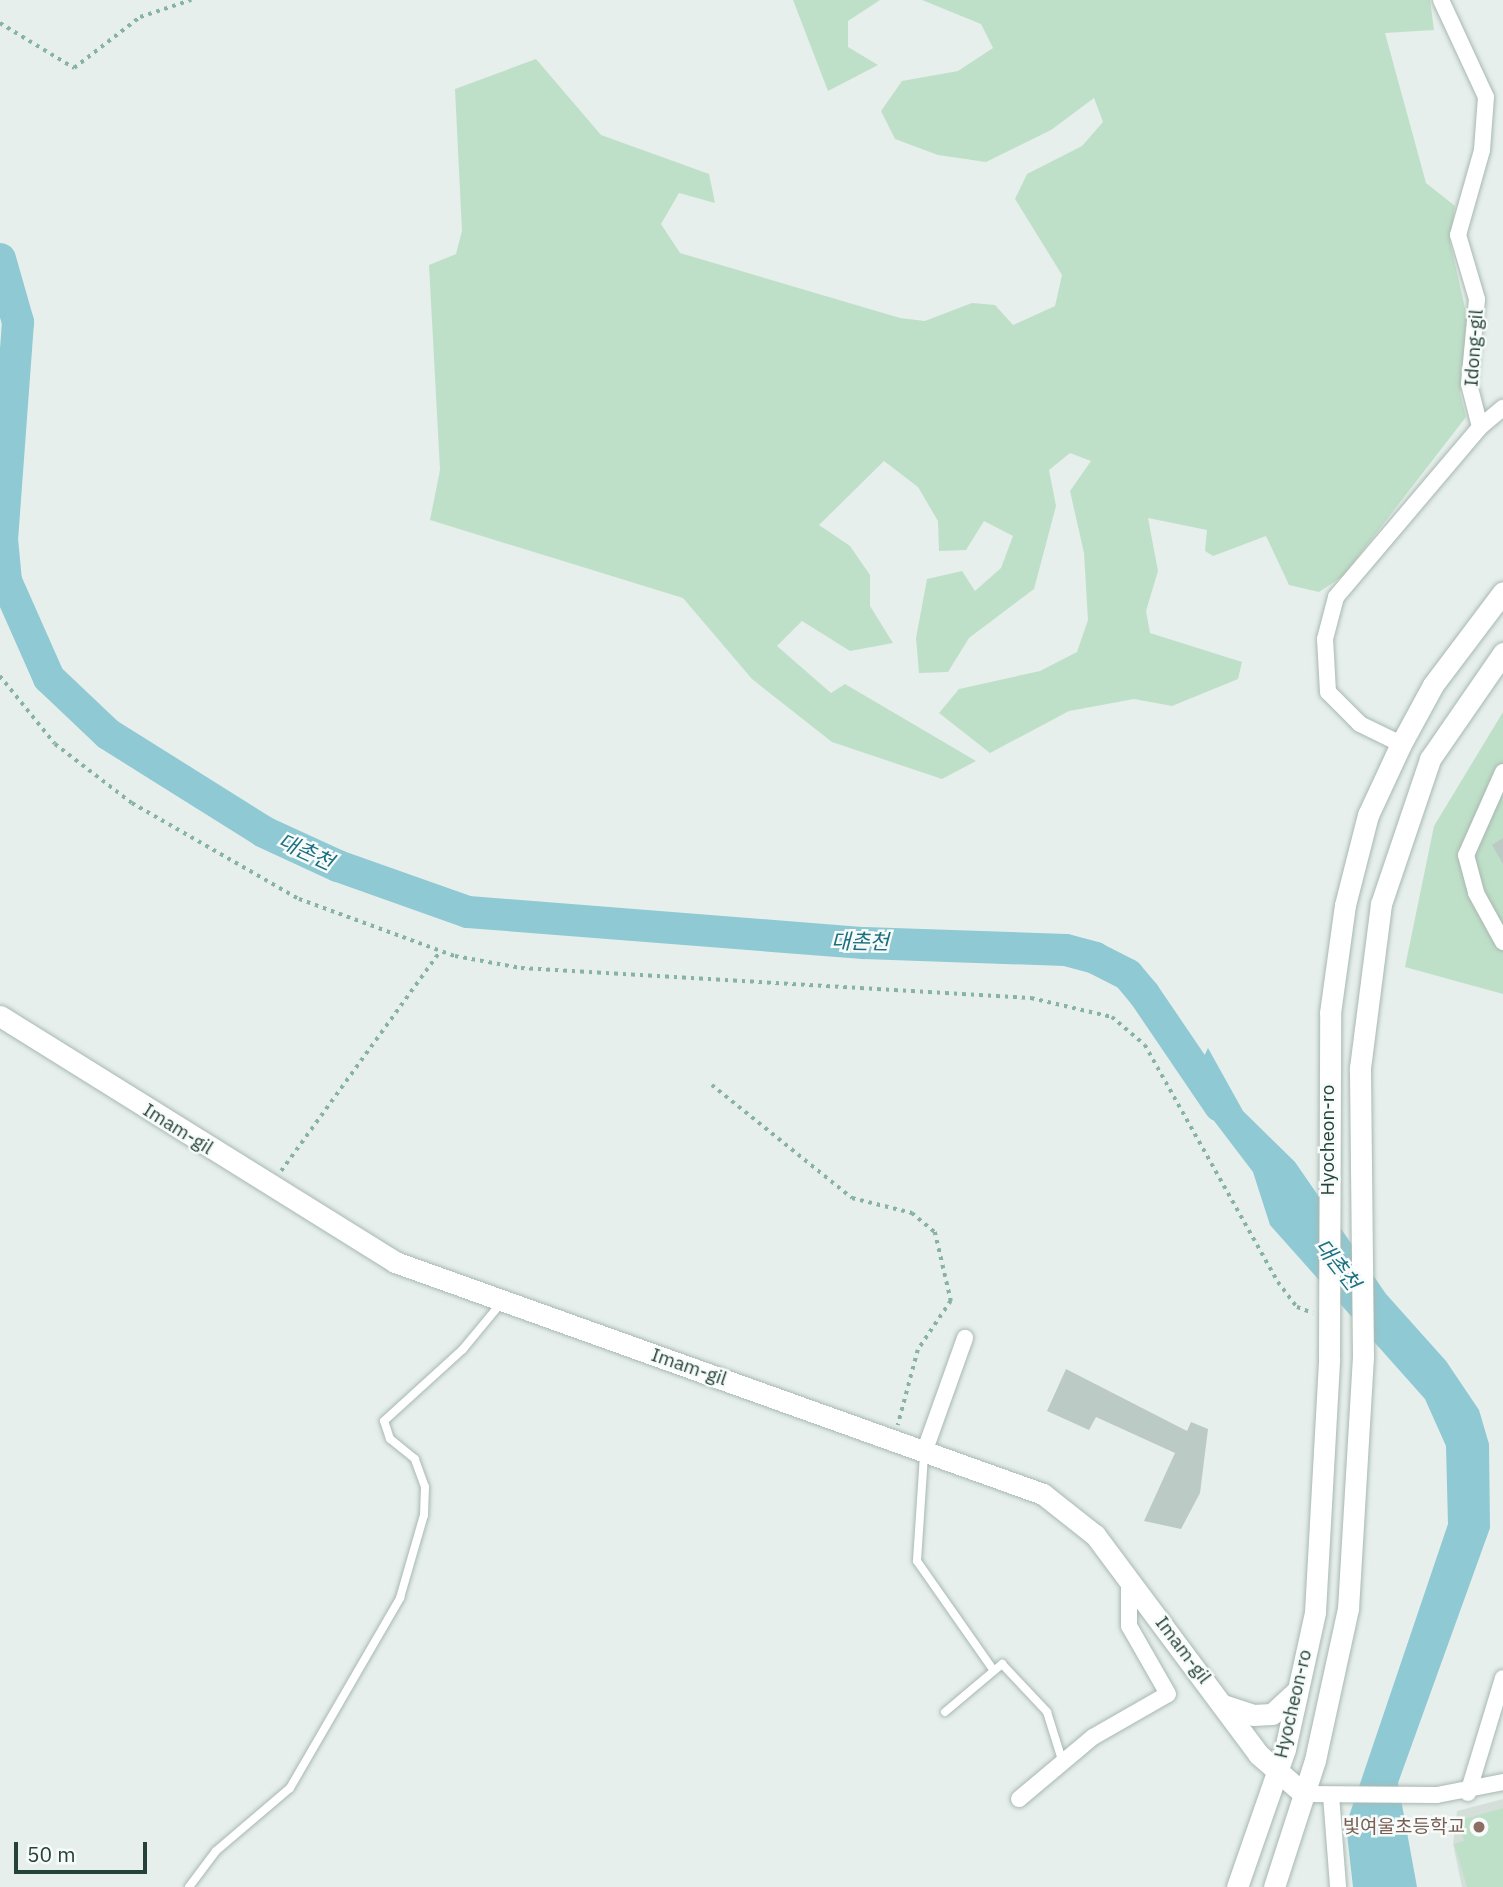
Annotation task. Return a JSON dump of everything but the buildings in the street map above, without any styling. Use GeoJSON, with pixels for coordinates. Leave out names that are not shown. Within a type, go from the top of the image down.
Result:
{"type":"FeatureCollection","features":[{"type":"Feature","properties":{"kind":"main road","name":"Hyocheon-ro"},"geometry":{"type":"LineString","coordinates":[[1237,1887],[1276,1774],[1315,1612],[1329,1314],[1329,1013],[1345,905],[1368,815],[1401,744],[1433,685],[1503,592]]}},
{"type":"Feature","properties":{"kind":"main road","name":"Hyocheon-ro"},"geometry":{"type":"LineString","coordinates":[[1274,1887],[1304,1794],[1348,1609],[1363,1357],[1360,1068],[1381,904],[1430,759],[1503,653]]}},
{"type":"Feature","properties":{"kind":"main road","name":"Imam-gil"},"geometry":{"type":"LineString","coordinates":[[0,1016],[270,1187],[395,1262],[926,1447],[1044,1494],[1096,1535],[1276,1774],[1304,1794]]}},
{"type":"Feature","properties":{"kind":"main road"},"geometry":{"type":"LineString","coordinates":[[1223,1705],[1253,1716],[1272,1714],[1297,1691]]}},
{"type":"Feature","properties":{"kind":"street","name":"Idong-gil"},"geometry":{"type":"LineString","coordinates":[[1441,0],[1486,97],[1482,150],[1458,235],[1477,299],[1469,384],[1480,427]]}},
{"type":"Feature","properties":{"kind":"street"},"geometry":{"type":"LineString","coordinates":[[1401,744],[1360,724],[1328,692],[1325,639],[1336,597],[1480,427],[1503,408]]}},
{"type":"Feature","properties":{"kind":"street"},"geometry":{"type":"LineString","coordinates":[[1503,772],[1466,855],[1476,893],[1503,942]]}},
{"type":"Feature","properties":{"kind":"street"},"geometry":{"type":"LineString","coordinates":[[926,1447],[965,1338]]}},
{"type":"Feature","properties":{"kind":"street"},"geometry":{"type":"LineString","coordinates":[[1018,1799],[1063,1763],[1168,1694],[1129,1626],[1129,1580]]}},
{"type":"Feature","properties":{"kind":"street"},"geometry":{"type":"LineString","coordinates":[[1468,1793],[1503,1678]]}},
{"type":"Feature","properties":{"kind":"street"},"geometry":{"type":"LineString","coordinates":[[1304,1794],[1437,1795],[1468,1793],[1503,1782]]}},
{"type":"Feature","properties":{"kind":"street"},"geometry":{"type":"LineString","coordinates":[[1335,1796],[1338,1887]]}},
{"type":"Feature","properties":{"kind":"lane"},"geometry":{"type":"LineString","coordinates":[[189,1887],[216,1851],[290,1788],[400,1598],[424,1515],[425,1487],[415,1459],[390,1439],[384,1421],[463,1349],[503,1301]]}},
{"type":"Feature","properties":{"kind":"lane"},"geometry":{"type":"LineString","coordinates":[[926,1447],[918,1474],[917,1561],[994,1671]]}},
{"type":"Feature","properties":{"kind":"lane"},"geometry":{"type":"LineString","coordinates":[[945,1712],[1002,1664],[1047,1712],[1063,1763]]}},
{"type":"Feature","properties":{"kind":"path"},"geometry":{"type":"LineString","coordinates":[[0,23],[74,68],[141,17],[191,0]]}},
{"type":"Feature","properties":{"kind":"path"},"geometry":{"type":"LineString","coordinates":[[0,676],[55,744],[132,803],[299,899],[440,951],[521,968],[1031,998],[1112,1017],[1145,1045],[1278,1282],[1297,1307],[1329,1314]]}},
{"type":"Feature","properties":{"kind":"path"},"geometry":{"type":"LineString","coordinates":[[270,1187],[440,951]]}},
{"type":"Feature","properties":{"kind":"path"},"geometry":{"type":"LineString","coordinates":[[712,1085],[852,1198],[912,1213],[935,1232],[951,1301],[918,1350],[894,1437]]}},
{"type":"Feature","properties":{"kind":"shaded area","name":"빛여울초등학교"},"geometry":{"type":"Polygon","coordinates":[[[1503,1799],[1503,1887],[1462,1887],[1453,1844],[1457,1811],[1503,1799]]]}},
{"type":"Feature","properties":{"kind":"green space"},"geometry":{"type":"Polygon","coordinates":[[[793,0],[880,0],[848,21],[848,47],[878,65],[828,91],[793,0]]]}},
{"type":"Feature","properties":{"kind":"green space"},"geometry":{"type":"Polygon","coordinates":[[[922,0],[1430,0],[1434,30],[1385,33],[1426,183],[1455,206],[1450,242],[1468,321],[1460,393],[1466,417],[1343,576],[1319,592],[1289,585],[1266,536],[1213,556],[1205,551],[1207,530],[1148,518],[1158,571],[1146,611],[1150,633],[1242,662],[1238,679],[1172,706],[1134,699],[1069,711],[990,753],[939,713],[959,689],[1040,671],[1077,652],[1088,620],[1084,553],[1070,491],[1091,461],[1070,453],[1049,470],[1056,506],[1034,589],[969,638],[948,672],[919,673],[916,638],[927,579],[962,571],[975,591],[1001,568],[1013,536],[984,521],[966,550],[939,551],[938,521],[918,487],[884,461],[819,525],[850,546],[870,575],[870,606],[893,643],[850,651],[802,621],[777,646],[831,693],[845,684],[976,761],[942,779],[832,742],[752,679],[683,598],[430,520],[440,470],[429,265],[456,254],[462,231],[455,89],[536,59],[601,135],[709,174],[715,203],[679,193],[661,224],[680,253],[900,318],[925,321],[972,303],[995,305],[1013,325],[1055,306],[1062,275],[1015,199],[1027,174],[1082,146],[1103,122],[1094,98],[1051,130],[986,162],[938,155],[895,139],[881,111],[902,81],[958,71],[993,48],[981,24],[922,0]]]}},
{"type":"Feature","properties":{"kind":"green space"},"geometry":{"type":"Polygon","coordinates":[[[1503,712],[1503,994],[1405,967],[1434,826],[1503,712]]]}},
{"type":"Feature","properties":{"kind":"green space","name":"빛여울초등학교"},"geometry":{"type":"Polygon","coordinates":[[[1503,1808],[1503,1887],[1467,1887],[1454,1844],[1464,1841],[1458,1821],[1503,1808]]]}},
{"type":"Feature","properties":{"kind":"water"},"geometry":{"type":"Polygon","coordinates":[[[1208,1048],[1243,1111],[1295,1162],[1386,1294],[1446,1361],[1479,1410],[1489,1444],[1490,1528],[1398,1783],[1417,1887],[1353,1887],[1346,1825],[1448,1524],[1446,1446],[1425,1399],[1270,1225],[1253,1172],[1189,1088],[1208,1048]]]}},
{"type":"Feature","properties":{"kind":"waterway","name":"대촌천"},"geometry":{"type":"LineString","coordinates":[[0,259],[18,322],[2,539],[6,581],[49,678],[108,734],[264,832],[338,866],[468,912],[864,943],[1066,950],[1095,958],[1128,975],[1144,994],[1220,1106]]}},
{"type":"Feature","properties":{"kind":"place","name":"빛여울초등학교"},"geometry":{"type":"Point","coordinates":[1479,1827]}}]}
